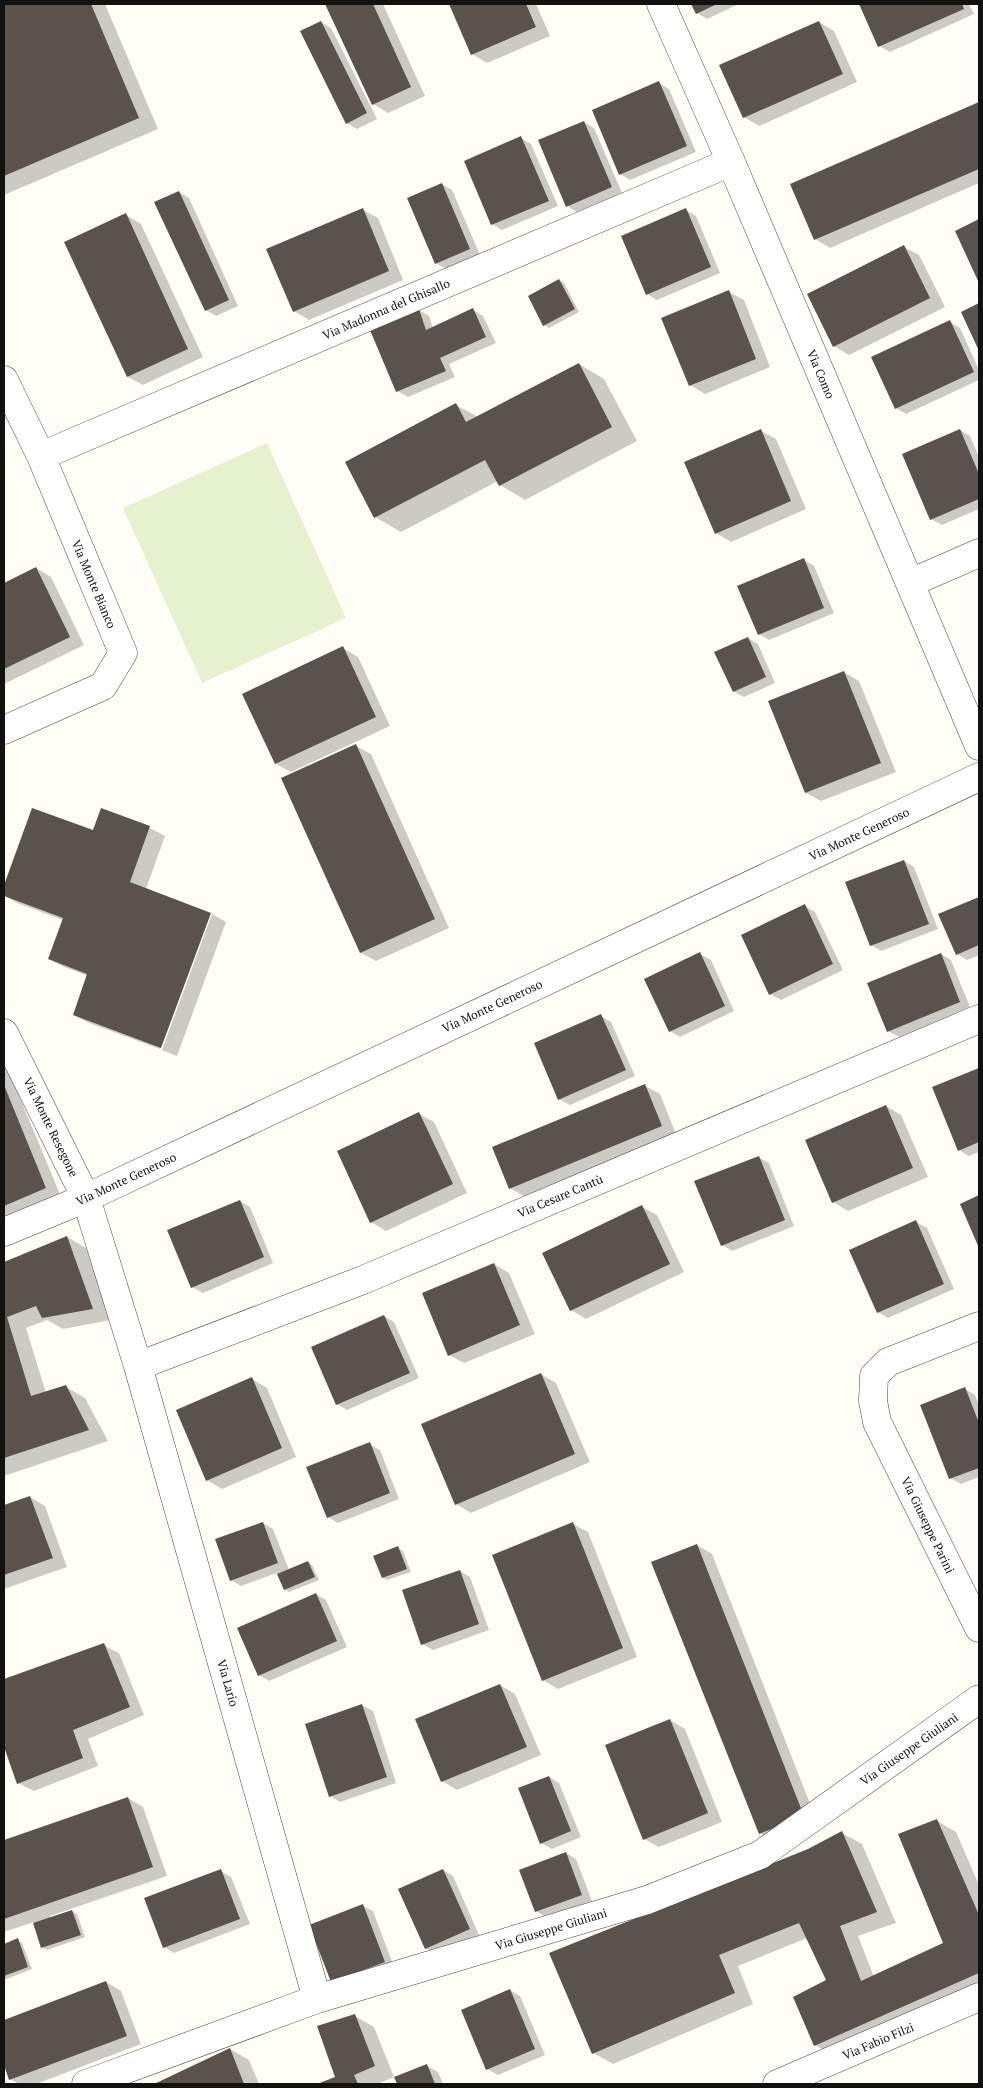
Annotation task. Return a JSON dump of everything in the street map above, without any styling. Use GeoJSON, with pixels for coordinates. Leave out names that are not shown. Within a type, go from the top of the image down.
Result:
{"type":"FeatureCollection","features":[{"type":"Feature","properties":{"kind":"street","name":"Via Como"},"geometry":{"type":"LineString","coordinates":[[661,4],[731,162],[979,746]]}},
{"type":"Feature","properties":{"kind":"street","name":"Via Madonna del Ghisallo"},"geometry":{"type":"LineString","coordinates":[[40,456],[731,162]]}},
{"type":"Feature","properties":{"kind":"street","name":"Via Monte Bianco"},"geometry":{"type":"LineString","coordinates":[[4,380],[40,456],[123,653],[103,686],[4,730]]}},
{"type":"Feature","properties":{"kind":"street"},"geometry":{"type":"LineString","coordinates":[[910,583],[979,553]]}},
{"type":"Feature","properties":{"kind":"street","name":"Via Monte Generoso"},"geometry":{"type":"LineString","coordinates":[[4,1232],[86,1198],[979,777]]}},
{"type":"Feature","properties":{"kind":"street","name":"Via Cesare Cantù"},"geometry":{"type":"LineString","coordinates":[[138,1366],[364,1280],[979,1019]]}},
{"type":"Feature","properties":{"kind":"street","name":"Via Monte Resegone"},"geometry":{"type":"LineString","coordinates":[[4,1032],[86,1198],[138,1366]]}},
{"type":"Feature","properties":{"kind":"street","name":"Via Giuseppe Parini"},"geometry":{"type":"LineString","coordinates":[[979,1326],[888,1362],[874,1376],[873,1401],[876,1422],[979,1628]]}},
{"type":"Feature","properties":{"kind":"street","name":"Via Lario"},"geometry":{"type":"LineString","coordinates":[[138,1366],[317,1999]]}},
{"type":"Feature","properties":{"kind":"street","name":"Via Giuseppe Giuliani"},"geometry":{"type":"LineString","coordinates":[[86,2084],[317,1999],[646,1900],[760,1855],[979,1699]]}},
{"type":"Feature","properties":{"kind":"street","name":"Via Fabio Filzi"},"geometry":{"type":"LineString","coordinates":[[777,2084],[979,1997]]}},
{"type":"Feature","properties":{"kind":"green space"},"geometry":{"type":"Polygon","coordinates":[[[267,443],[346,618],[202,683],[123,508],[267,443]]]}},
{"type":"Feature","properties":{"kind":"building"},"geometry":{"type":"Polygon","coordinates":[[[4,4],[91,4],[139,118],[4,176],[4,4]]]}},
{"type":"Feature","properties":{"kind":"building"},"geometry":{"type":"Polygon","coordinates":[[[325,4],[373,4],[411,87],[372,105],[325,4]]]}},
{"type":"Feature","properties":{"kind":"building"},"geometry":{"type":"Polygon","coordinates":[[[449,4],[526,4],[536,27],[471,55],[449,4]]]}},
{"type":"Feature","properties":{"kind":"building"},"geometry":{"type":"Polygon","coordinates":[[[691,4],[717,4],[696,14],[691,4]]]}},
{"type":"Feature","properties":{"kind":"building"},"geometry":{"type":"Polygon","coordinates":[[[859,4],[962,4],[964,9],[878,47],[859,4]]]}},
{"type":"Feature","properties":{"kind":"building"},"geometry":{"type":"Polygon","coordinates":[[[321,21],[367,113],[346,124],[300,31],[321,21]]]}},
{"type":"Feature","properties":{"kind":"building"},"geometry":{"type":"Polygon","coordinates":[[[819,21],[843,74],[743,118],[719,65],[819,21]]]}},
{"type":"Feature","properties":{"kind":"building"},"geometry":{"type":"Polygon","coordinates":[[[659,81],[687,146],[619,175],[592,110],[659,81]]]}},
{"type":"Feature","properties":{"kind":"building"},"geometry":{"type":"Polygon","coordinates":[[[979,102],[979,169],[814,240],[790,184],[979,102]]]}},
{"type":"Feature","properties":{"kind":"building"},"geometry":{"type":"Polygon","coordinates":[[[584,121],[612,187],[566,207],[538,140],[584,121]]]}},
{"type":"Feature","properties":{"kind":"building"},"geometry":{"type":"Polygon","coordinates":[[[521,136],[549,201],[491,225],[464,161],[521,136]]]}},
{"type":"Feature","properties":{"kind":"building"},"geometry":{"type":"Polygon","coordinates":[[[442,183],[470,249],[435,264],[407,198],[442,183]]]}},
{"type":"Feature","properties":{"kind":"building"},"geometry":{"type":"Polygon","coordinates":[[[179,191],[229,300],[205,311],[154,202],[179,191]]]}},
{"type":"Feature","properties":{"kind":"building"},"geometry":{"type":"Polygon","coordinates":[[[363,208],[389,271],[293,312],[266,249],[363,208]]]}},
{"type":"Feature","properties":{"kind":"building"},"geometry":{"type":"Polygon","coordinates":[[[686,208],[711,267],[646,295],[621,236],[686,208]]]}},
{"type":"Feature","properties":{"kind":"building"},"geometry":{"type":"Polygon","coordinates":[[[126,213],[188,349],[127,377],[64,242],[126,213]]]}},
{"type":"Feature","properties":{"kind":"building"},"geometry":{"type":"Polygon","coordinates":[[[979,219],[979,283],[955,231],[979,219]]]}},
{"type":"Feature","properties":{"kind":"building"},"geometry":{"type":"Polygon","coordinates":[[[904,245],[930,298],[833,347],[807,294],[904,245]]]}},
{"type":"Feature","properties":{"kind":"building"},"geometry":{"type":"Polygon","coordinates":[[[559,279],[575,309],[543,326],[528,296],[559,279]]]}},
{"type":"Feature","properties":{"kind":"building"},"geometry":{"type":"Polygon","coordinates":[[[729,290],[756,359],[689,386],[661,318],[729,290]]]}},
{"type":"Feature","properties":{"kind":"building"},"geometry":{"type":"Polygon","coordinates":[[[979,303],[979,351],[961,312],[979,303]]]}},
{"type":"Feature","properties":{"kind":"building"},"geometry":{"type":"Polygon","coordinates":[[[473,308],[486,337],[440,358],[446,371],[396,392],[370,330],[419,309],[426,330],[473,308]]]}},
{"type":"Feature","properties":{"kind":"building"},"geometry":{"type":"Polygon","coordinates":[[[950,320],[974,372],[895,409],[871,357],[950,320]]]}},
{"type":"Feature","properties":{"kind":"building"},"geometry":{"type":"Polygon","coordinates":[[[579,363],[612,427],[499,486],[485,460],[374,518],[345,462],[456,403],[466,422],[579,363]]]}},
{"type":"Feature","properties":{"kind":"building"},"geometry":{"type":"Polygon","coordinates":[[[761,429],[791,501],[715,534],[684,462],[761,429]]]}},
{"type":"Feature","properties":{"kind":"building"},"geometry":{"type":"Polygon","coordinates":[[[960,429],[979,474],[979,499],[930,520],[902,454],[960,429]]]}},
{"type":"Feature","properties":{"kind":"building"},"geometry":{"type":"Polygon","coordinates":[[[804,558],[824,608],[758,635],[737,586],[804,558]]]}},
{"type":"Feature","properties":{"kind":"building"},"geometry":{"type":"Polygon","coordinates":[[[36,567],[70,637],[4,669],[4,583],[36,567]]]}},
{"type":"Feature","properties":{"kind":"building"},"geometry":{"type":"Polygon","coordinates":[[[748,637],[766,677],[733,692],[714,652],[748,637]]]}},
{"type":"Feature","properties":{"kind":"building"},"geometry":{"type":"Polygon","coordinates":[[[343,646],[376,717],[275,764],[242,694],[343,646]]]}},
{"type":"Feature","properties":{"kind":"building"},"geometry":{"type":"Polygon","coordinates":[[[844,671],[881,763],[805,793],[768,701],[844,671]]]}},
{"type":"Feature","properties":{"kind":"building"},"geometry":{"type":"Polygon","coordinates":[[[356,744],[435,919],[360,953],[281,778],[356,744]]]}},
{"type":"Feature","properties":{"kind":"building"},"geometry":{"type":"Polygon","coordinates":[[[32,808],[93,830],[101,808],[150,826],[130,882],[211,913],[161,1048],[73,1015],[87,974],[48,959],[63,918],[4,896],[4,885],[32,808]]]}},
{"type":"Feature","properties":{"kind":"building"},"geometry":{"type":"Polygon","coordinates":[[[904,860],[929,924],[870,946],[845,882],[904,860]]]}},
{"type":"Feature","properties":{"kind":"building"},"geometry":{"type":"Polygon","coordinates":[[[979,897],[979,945],[956,955],[938,914],[979,897]]]}},
{"type":"Feature","properties":{"kind":"building"},"geometry":{"type":"Polygon","coordinates":[[[805,904],[833,964],[769,995],[741,935],[805,904]]]}},
{"type":"Feature","properties":{"kind":"building"},"geometry":{"type":"Polygon","coordinates":[[[700,952],[725,1006],[669,1032],[644,979],[700,952]]]}},
{"type":"Feature","properties":{"kind":"building"},"geometry":{"type":"Polygon","coordinates":[[[941,953],[960,1002],[887,1032],[867,983],[941,953]]]}},
{"type":"Feature","properties":{"kind":"building"},"geometry":{"type":"Polygon","coordinates":[[[601,1014],[626,1070],[558,1100],[534,1043],[601,1014]]]}},
{"type":"Feature","properties":{"kind":"building"},"geometry":{"type":"Polygon","coordinates":[[[979,1068],[979,1142],[958,1151],[932,1087],[979,1068]]]}},
{"type":"Feature","properties":{"kind":"building"},"geometry":{"type":"Polygon","coordinates":[[[645,1084],[662,1126],[509,1189],[492,1147],[645,1084]]]}},
{"type":"Feature","properties":{"kind":"building"},"geometry":{"type":"Polygon","coordinates":[[[4,1085],[46,1188],[4,1206],[4,1085]]]}},
{"type":"Feature","properties":{"kind":"building"},"geometry":{"type":"Polygon","coordinates":[[[886,1105],[913,1168],[832,1203],[805,1140],[886,1105]]]}},
{"type":"Feature","properties":{"kind":"building"},"geometry":{"type":"Polygon","coordinates":[[[419,1112],[453,1184],[370,1223],[337,1151],[419,1112]]]}},
{"type":"Feature","properties":{"kind":"building"},"geometry":{"type":"Polygon","coordinates":[[[759,1156],[785,1220],[721,1246],[694,1181],[759,1156]]]}},
{"type":"Feature","properties":{"kind":"building"},"geometry":{"type":"Polygon","coordinates":[[[979,1195],[979,1248],[960,1204],[979,1195]]]}},
{"type":"Feature","properties":{"kind":"building"},"geometry":{"type":"Polygon","coordinates":[[[240,1200],[264,1257],[191,1288],[167,1230],[240,1200]]]}},
{"type":"Feature","properties":{"kind":"building"},"geometry":{"type":"Polygon","coordinates":[[[642,1205],[670,1264],[570,1311],[542,1253],[642,1205]]]}},
{"type":"Feature","properties":{"kind":"building"},"geometry":{"type":"Polygon","coordinates":[[[916,1220],[944,1284],[877,1313],[849,1250],[916,1220]]]}},
{"type":"Feature","properties":{"kind":"building"},"geometry":{"type":"Polygon","coordinates":[[[67,1236],[93,1309],[42,1318],[36,1306],[7,1317],[31,1396],[66,1385],[89,1430],[4,1458],[4,1262],[67,1236]]]}},
{"type":"Feature","properties":{"kind":"building"},"geometry":{"type":"Polygon","coordinates":[[[494,1263],[520,1325],[448,1356],[422,1293],[494,1263]]]}},
{"type":"Feature","properties":{"kind":"building"},"geometry":{"type":"Polygon","coordinates":[[[384,1315],[410,1373],[336,1405],[311,1347],[384,1315]]]}},
{"type":"Feature","properties":{"kind":"building"},"geometry":{"type":"Polygon","coordinates":[[[541,1373],[575,1454],[455,1505],[421,1424],[541,1373]]]}},
{"type":"Feature","properties":{"kind":"building"},"geometry":{"type":"Polygon","coordinates":[[[252,1377],[282,1448],[206,1481],[176,1410],[252,1377]]]}},
{"type":"Feature","properties":{"kind":"building"},"geometry":{"type":"Polygon","coordinates":[[[965,1387],[979,1423],[979,1468],[949,1479],[920,1405],[965,1387]]]}},
{"type":"Feature","properties":{"kind":"building"},"geometry":{"type":"Polygon","coordinates":[[[370,1442],[390,1493],[327,1518],[306,1467],[370,1442]]]}},
{"type":"Feature","properties":{"kind":"building"},"geometry":{"type":"Polygon","coordinates":[[[30,1496],[53,1558],[4,1575],[4,1505],[30,1496]]]}},
{"type":"Feature","properties":{"kind":"building"},"geometry":{"type":"Polygon","coordinates":[[[263,1522],[278,1563],[230,1581],[215,1539],[263,1522]]]}},
{"type":"Feature","properties":{"kind":"building"},"geometry":{"type":"Polygon","coordinates":[[[573,1522],[623,1648],[542,1681],[492,1555],[573,1522]]]}},
{"type":"Feature","properties":{"kind":"building"},"geometry":{"type":"Polygon","coordinates":[[[697,1544],[804,1816],[759,1834],[651,1562],[697,1544]]]}},
{"type":"Feature","properties":{"kind":"building"},"geometry":{"type":"Polygon","coordinates":[[[398,1546],[407,1569],[382,1578],[373,1556],[398,1546]]]}},
{"type":"Feature","properties":{"kind":"building"},"geometry":{"type":"Polygon","coordinates":[[[308,1561],[315,1577],[284,1590],[277,1574],[308,1561]]]}},
{"type":"Feature","properties":{"kind":"building"},"geometry":{"type":"Polygon","coordinates":[[[460,1570],[479,1624],[421,1645],[402,1590],[460,1570]]]}},
{"type":"Feature","properties":{"kind":"building"},"geometry":{"type":"Polygon","coordinates":[[[316,1593],[337,1641],[258,1676],[237,1628],[316,1593]]]}},
{"type":"Feature","properties":{"kind":"building"},"geometry":{"type":"Polygon","coordinates":[[[104,1643],[130,1707],[73,1730],[83,1758],[17,1784],[4,1747],[4,1679],[104,1643]]]}},
{"type":"Feature","properties":{"kind":"building"},"geometry":{"type":"Polygon","coordinates":[[[500,1684],[527,1747],[441,1782],[415,1719],[500,1684]]]}},
{"type":"Feature","properties":{"kind":"building"},"geometry":{"type":"Polygon","coordinates":[[[362,1704],[387,1777],[329,1797],[305,1724],[362,1704]]]}},
{"type":"Feature","properties":{"kind":"building"},"geometry":{"type":"Polygon","coordinates":[[[670,1719],[708,1813],[643,1840],[605,1745],[670,1719]]]}},
{"type":"Feature","properties":{"kind":"building"},"geometry":{"type":"Polygon","coordinates":[[[549,1776],[571,1831],[540,1844],[518,1788],[549,1776]]]}},
{"type":"Feature","properties":{"kind":"building"},"geometry":{"type":"Polygon","coordinates":[[[128,1797],[153,1867],[4,1919],[4,1840],[128,1797]]]}},
{"type":"Feature","properties":{"kind":"building"},"geometry":{"type":"Polygon","coordinates":[[[937,1819],[979,1915],[979,1973],[814,2046],[793,1997],[826,1980],[799,1923],[719,1955],[735,1993],[592,2054],[549,1953],[808,1849],[842,1831],[877,1912],[840,1926],[861,1981],[943,1943],[898,1834],[937,1819]]]}},
{"type":"Feature","properties":{"kind":"building"},"geometry":{"type":"Polygon","coordinates":[[[566,1852],[582,1895],[535,1912],[519,1870],[566,1852]]]}},
{"type":"Feature","properties":{"kind":"building"},"geometry":{"type":"Polygon","coordinates":[[[221,1869],[240,1919],[163,1948],[144,1898],[221,1869]]]}},
{"type":"Feature","properties":{"kind":"building"},"geometry":{"type":"Polygon","coordinates":[[[443,1869],[470,1929],[425,1949],[398,1889],[443,1869]]]}},
{"type":"Feature","properties":{"kind":"building"},"geometry":{"type":"Polygon","coordinates":[[[363,1904],[385,1962],[331,1982],[309,1925],[363,1904]]]}},
{"type":"Feature","properties":{"kind":"building"},"geometry":{"type":"Polygon","coordinates":[[[72,1910],[81,1935],[41,1948],[33,1923],[72,1910]]]}},
{"type":"Feature","properties":{"kind":"building"},"geometry":{"type":"Polygon","coordinates":[[[18,1938],[28,1967],[4,1976],[4,1944],[18,1938]]]}},
{"type":"Feature","properties":{"kind":"building"},"geometry":{"type":"Polygon","coordinates":[[[106,1981],[127,2036],[9,2080],[4,2065],[4,2020],[106,1981]]]}},
{"type":"Feature","properties":{"kind":"building"},"geometry":{"type":"Polygon","coordinates":[[[510,1989],[535,2049],[486,2070],[461,2010],[510,1989]]]}},
{"type":"Feature","properties":{"kind":"building"},"geometry":{"type":"Polygon","coordinates":[[[355,2014],[375,2066],[354,2075],[358,2084],[317,2084],[335,2077],[317,2026],[355,2014]]]}},
{"type":"Feature","properties":{"kind":"building"},"geometry":{"type":"Polygon","coordinates":[[[230,2048],[244,2084],[154,2084],[230,2048]]]}},
{"type":"Feature","properties":{"kind":"building"},"geometry":{"type":"Polygon","coordinates":[[[427,2064],[435,2084],[397,2084],[394,2077],[427,2064]]]}}]}
